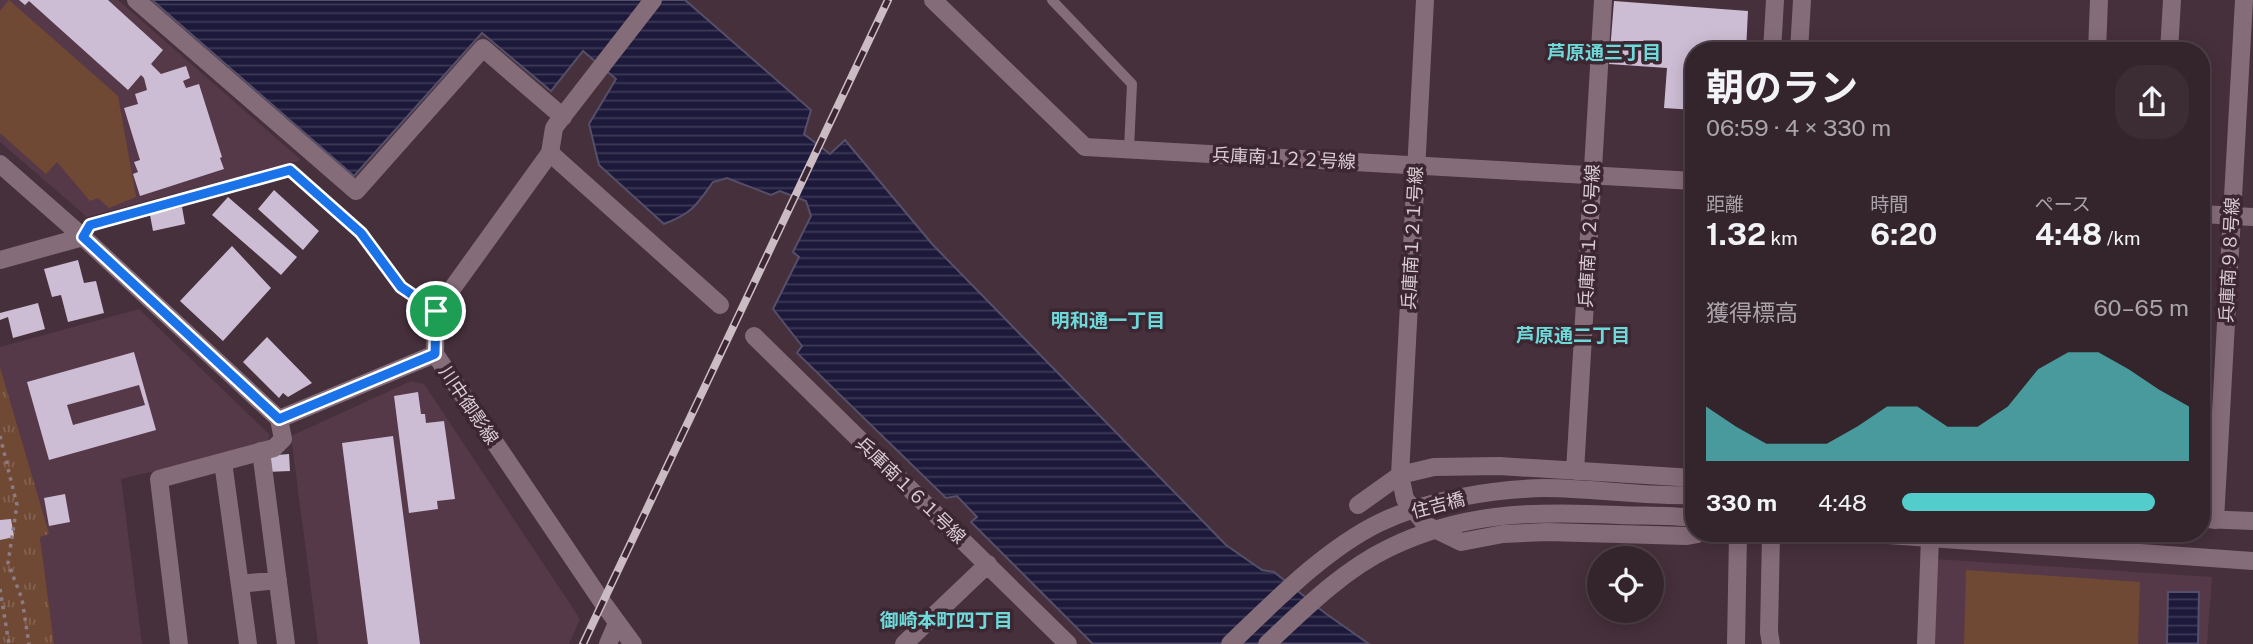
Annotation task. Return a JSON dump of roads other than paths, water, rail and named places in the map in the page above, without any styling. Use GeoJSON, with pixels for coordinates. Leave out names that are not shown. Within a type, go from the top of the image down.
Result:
{"type":"FeatureCollection","features":[{"type":"Feature","properties":{"kind":"street"},"geometry":{"type":"LineString","coordinates":[[136,0],[356,191],[483,47],[559,122]]}},
{"type":"Feature","properties":{"kind":"street"},"geometry":{"type":"LineString","coordinates":[[435,354],[436,311],[550,153],[559,122],[653,0]]}},
{"type":"Feature","properties":{"kind":"street","name":"兵庫南１２２号線"},"geometry":{"type":"LineString","coordinates":[[933,0],[1086,147],[1685,180]]}},
{"type":"Feature","properties":{"kind":"street","name":"兵庫南１２１号線"},"geometry":{"type":"LineString","coordinates":[[1400,475],[1425,0]]}},
{"type":"Feature","properties":{"kind":"street","name":"兵庫南１２０号線"},"geometry":{"type":"LineString","coordinates":[[1575,471],[1603,0]]}},
{"type":"Feature","properties":{"kind":"street"},"geometry":{"type":"LineString","coordinates":[[1773,42],[1775,0]]}},
{"type":"Feature","properties":{"kind":"street"},"geometry":{"type":"LineString","coordinates":[[1800,42],[1802,0]]}},
{"type":"Feature","properties":{"kind":"street"},"geometry":{"type":"LineString","coordinates":[[2097,42],[2099,0]]}},
{"type":"Feature","properties":{"kind":"street"},"geometry":{"type":"LineString","coordinates":[[2170,42],[2172,0]]}},
{"type":"Feature","properties":{"kind":"street","name":"兵庫南９８号線"},"geometry":{"type":"LineString","coordinates":[[2210,493],[2244,0]]}},
{"type":"Feature","properties":{"kind":"street"},"geometry":{"type":"LineString","coordinates":[[550,153],[720,305]]}},
{"type":"Feature","properties":{"kind":"street"},"geometry":{"type":"LineString","coordinates":[[0,164],[83,237],[279,419],[282,439],[274,448],[159,479],[179,644]]}},
{"type":"Feature","properties":{"kind":"street"},"geometry":{"type":"LineString","coordinates":[[2210,215],[2253,217]]}},
{"type":"Feature","properties":{"kind":"street"},"geometry":{"type":"LineString","coordinates":[[0,260],[83,237]]}},
{"type":"Feature","properties":{"kind":"street","name":"兵庫南１６１号線"},"geometry":{"type":"LineString","coordinates":[[754,336],[1068,644]]}},
{"type":"Feature","properties":{"kind":"street","name":"川中御影線"},"geometry":{"type":"LineString","coordinates":[[279,419],[435,354],[617,623],[634,644]]}},
{"type":"Feature","properties":{"kind":"street"},"geometry":{"type":"LineString","coordinates":[[261,451],[286,644]]}},
{"type":"Feature","properties":{"kind":"street"},"geometry":{"type":"LineString","coordinates":[[223,462],[248,644]]}},
{"type":"Feature","properties":{"kind":"street"},"geometry":{"type":"LineString","coordinates":[[1357,505],[1400,475],[1434,467],[1499,466],[1575,471],[1685,489]]}},
{"type":"Feature","properties":{"kind":"street"},"geometry":{"type":"LineString","coordinates":[[1400,475],[1405,499],[1426,525],[1461,542],[1503,534],[1547,531],[1685,536]]}},
{"type":"Feature","properties":{"kind":"street","name":"住吉橋"},"geometry":{"type":"LineString","coordinates":[[1230,644],[1328,555],[1379,523],[1428,505],[1497,491],[1545,488],[1685,490]]}},
{"type":"Feature","properties":{"kind":"street","name":"住吉橋"},"geometry":{"type":"LineString","coordinates":[[1267,644],[1343,578],[1387,549],[1434,530],[1498,515],[1548,512],[1685,518]]}},
{"type":"Feature","properties":{"kind":"street"},"geometry":{"type":"LineString","coordinates":[[2210,519],[2253,522]]}},
{"type":"Feature","properties":{"kind":"street"},"geometry":{"type":"LineString","coordinates":[[1735,644],[1738,542]]}},
{"type":"Feature","properties":{"kind":"street"},"geometry":{"type":"LineString","coordinates":[[1771,542],[1771,644]]}},
{"type":"Feature","properties":{"kind":"street"},"geometry":{"type":"LineString","coordinates":[[1926,644],[1930,542]]}},
{"type":"Feature","properties":{"kind":"street"},"geometry":{"type":"LineString","coordinates":[[2078,542],[2253,561]]}},
{"type":"Feature","properties":{"kind":"street"},"geometry":{"type":"LineString","coordinates":[[904,644],[988,564]]}},
{"type":"Feature","properties":{"kind":"street"},"geometry":{"type":"LineString","coordinates":[[240,584],[278,580]]}},
{"type":"Feature","properties":{"kind":"street"},"geometry":{"type":"LineString","coordinates":[[608,644],[617,623]]}},
{"type":"Feature","properties":{"kind":"lane"},"geometry":{"type":"LineString","coordinates":[[1052,0],[1132,84],[1129,149]]}},
{"type":"Feature","properties":{"kind":"lane"},"geometry":{"type":"LineString","coordinates":[[83,237],[90,225],[290,170],[361,233],[401,287],[436,311]]}},
{"type":"Feature","properties":{"kind":"railway"},"geometry":{"type":"LineString","coordinates":[[583,644],[888,0]]}},
{"type":"Feature","properties":{"kind":"district","name":"芦原通三丁目"},"geometry":{"type":"Point","coordinates":[1604,52]}},
{"type":"Feature","properties":{"kind":"district","name":"明和通一丁目"},"geometry":{"type":"Point","coordinates":[1108,320]}},
{"type":"Feature","properties":{"kind":"district","name":"芦原通二丁目"},"geometry":{"type":"Point","coordinates":[1573,335]}},
{"type":"Feature","properties":{"kind":"district","name":"御崎本町四丁目"},"geometry":{"type":"Point","coordinates":[946,620]}}]}
